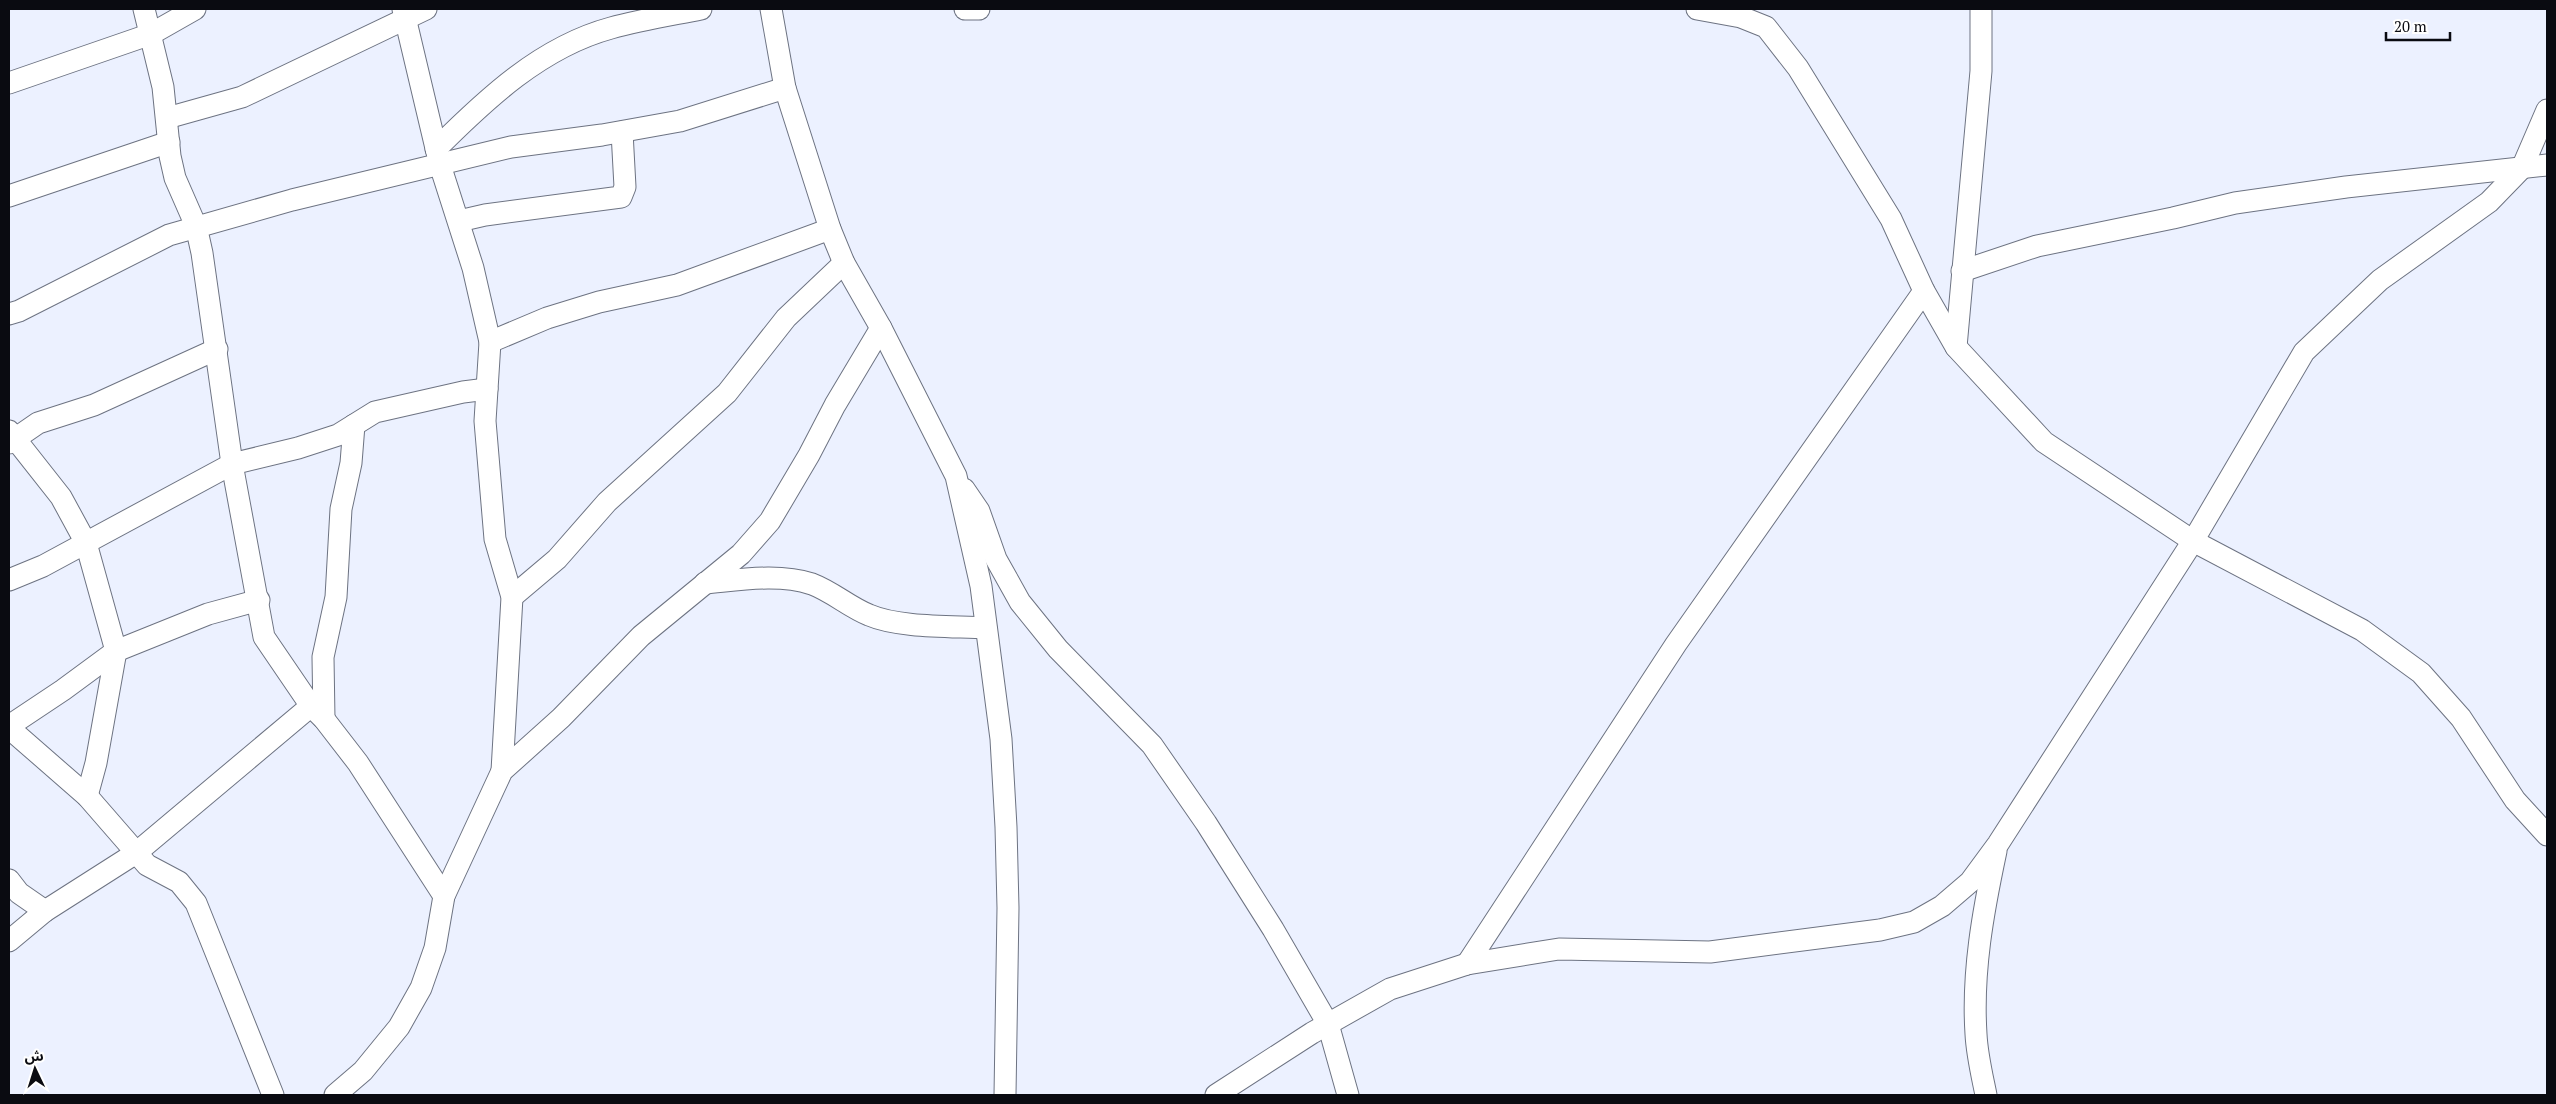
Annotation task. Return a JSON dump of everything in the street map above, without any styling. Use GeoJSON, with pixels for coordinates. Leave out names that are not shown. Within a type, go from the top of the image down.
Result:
{"type":"FeatureCollection","features":[{"type":"Feature","properties":{"kind":"street"},"geometry":{"type":"LineString","coordinates":[[144,9],[163,87],[175,178],[196,226],[217,348],[232,464],[259,600],[264,637],[318,712],[358,763],[444,896]]}},
{"type":"Feature","properties":{"kind":"street"},"geometry":{"type":"LineString","coordinates":[[9,83],[151,34],[195,9]]}},
{"type":"Feature","properties":{"kind":"street"},"geometry":{"type":"LineString","coordinates":[[167,118],[242,97],[404,13],[426,9]]}},
{"type":"Feature","properties":{"kind":"street"},"geometry":{"type":"LineString","coordinates":[[438,157],[478,108],[538,61],[560,48],[610,28],[701,9]]}},
{"type":"Feature","properties":{"kind":"street"},"geometry":{"type":"LineString","coordinates":[[771,9],[785,88],[830,229],[844,263],[882,328],[956,476],[979,511],[996,559],[1020,602],[1058,649],[1152,745],[1206,823],[1273,929],[1328,1024],[1348,1095]]}},
{"type":"Feature","properties":{"kind":"street"},"geometry":{"type":"LineString","coordinates":[[965,9],[979,9]]}},
{"type":"Feature","properties":{"kind":"street"},"geometry":{"type":"LineString","coordinates":[[1697,9],[1741,17],[1766,27],[1798,68],[1891,220],[1924,291],[1956,347],[2044,442],[2193,541],[2362,630],[2422,674],[2461,718],[2516,800],[2547,835]]}},
{"type":"Feature","properties":{"kind":"street"},"geometry":{"type":"LineString","coordinates":[[1956,347],[1980,71],[1981,9]]}},
{"type":"Feature","properties":{"kind":"street"},"geometry":{"type":"LineString","coordinates":[[335,1095],[363,1071],[399,1027],[421,988],[435,948],[444,896],[502,771],[512,597],[495,539],[485,421],[490,342],[473,268],[438,157],[404,13]]}},
{"type":"Feature","properties":{"kind":"street"},"geometry":{"type":"LineString","coordinates":[[9,314],[19,311],[169,235],[196,226],[438,157],[622,132],[680,121],[785,88]]}},
{"type":"Feature","properties":{"kind":"street"},"geometry":{"type":"LineString","coordinates":[[1216,1095],[1328,1024],[1390,989],[1467,964],[1559,950],[1710,952],[1880,930],[1914,922],[1942,906],[1970,882],[1998,844],[2193,541],[2304,352],[2380,280],[2489,202],[2522,168],[2547,110]]}},
{"type":"Feature","properties":{"kind":"street"},"geometry":{"type":"LineString","coordinates":[[459,221],[485,215],[621,197],[625,187],[622,132]]}},
{"type":"Feature","properties":{"kind":"street"},"geometry":{"type":"LineString","coordinates":[[9,196],[169,142]]}},
{"type":"Feature","properties":{"kind":"street"},"geometry":{"type":"LineString","coordinates":[[1962,270],[2037,246],[2174,218],[2235,203],[2346,187],[2547,166]]}},
{"type":"Feature","properties":{"kind":"street"},"geometry":{"type":"LineString","coordinates":[[490,342],[547,318],[599,302],[677,285],[830,229]]}},
{"type":"Feature","properties":{"kind":"street"},"geometry":{"type":"LineString","coordinates":[[512,597],[557,559],[607,502],[727,394],[786,318],[844,263]]}},
{"type":"Feature","properties":{"kind":"street"},"geometry":{"type":"LineString","coordinates":[[1467,964],[1676,644],[1924,291]]}},
{"type":"Feature","properties":{"kind":"street"},"geometry":{"type":"LineString","coordinates":[[502,771],[561,718],[641,636],[740,554],[770,521],[809,455],[835,405],[882,328]]}},
{"type":"Feature","properties":{"kind":"street"},"geometry":{"type":"LineString","coordinates":[[87,796],[96,763],[116,651],[86,543],[61,497],[11,438],[38,423],[94,405],[217,348]]}},
{"type":"Feature","properties":{"kind":"street"},"geometry":{"type":"LineString","coordinates":[[9,580],[43,566],[108,529],[232,464],[298,448],[338,434],[376,412],[463,392],[487,389]]}},
{"type":"Feature","properties":{"kind":"street"},"geometry":{"type":"LineString","coordinates":[[9,941],[45,911],[136,854],[318,712],[324,657],[336,597],[341,509],[351,463],[354,424]]}},
{"type":"Feature","properties":{"kind":"street"},"geometry":{"type":"LineString","coordinates":[[956,476],[980,586],[1001,739],[1006,827],[1008,918],[1005,1095]]}},
{"type":"Feature","properties":{"kind":"street"},"geometry":{"type":"LineString","coordinates":[[706,583],[783,579],[811,584],[841,598],[868,615],[893,622],[986,628]]}},
{"type":"Feature","properties":{"kind":"street"},"geometry":{"type":"LineString","coordinates":[[259,600],[208,614],[116,651],[9,727],[87,796],[147,865],[179,882],[196,903],[273,1095]]}},
{"type":"Feature","properties":{"kind":"street"},"geometry":{"type":"LineString","coordinates":[[1986,1095],[1976,1036],[1976,988],[1981,921],[1998,844]]}},
{"type":"Feature","properties":{"kind":"street"},"geometry":{"type":"LineString","coordinates":[[9,880],[19,893],[45,911]]}}]}
